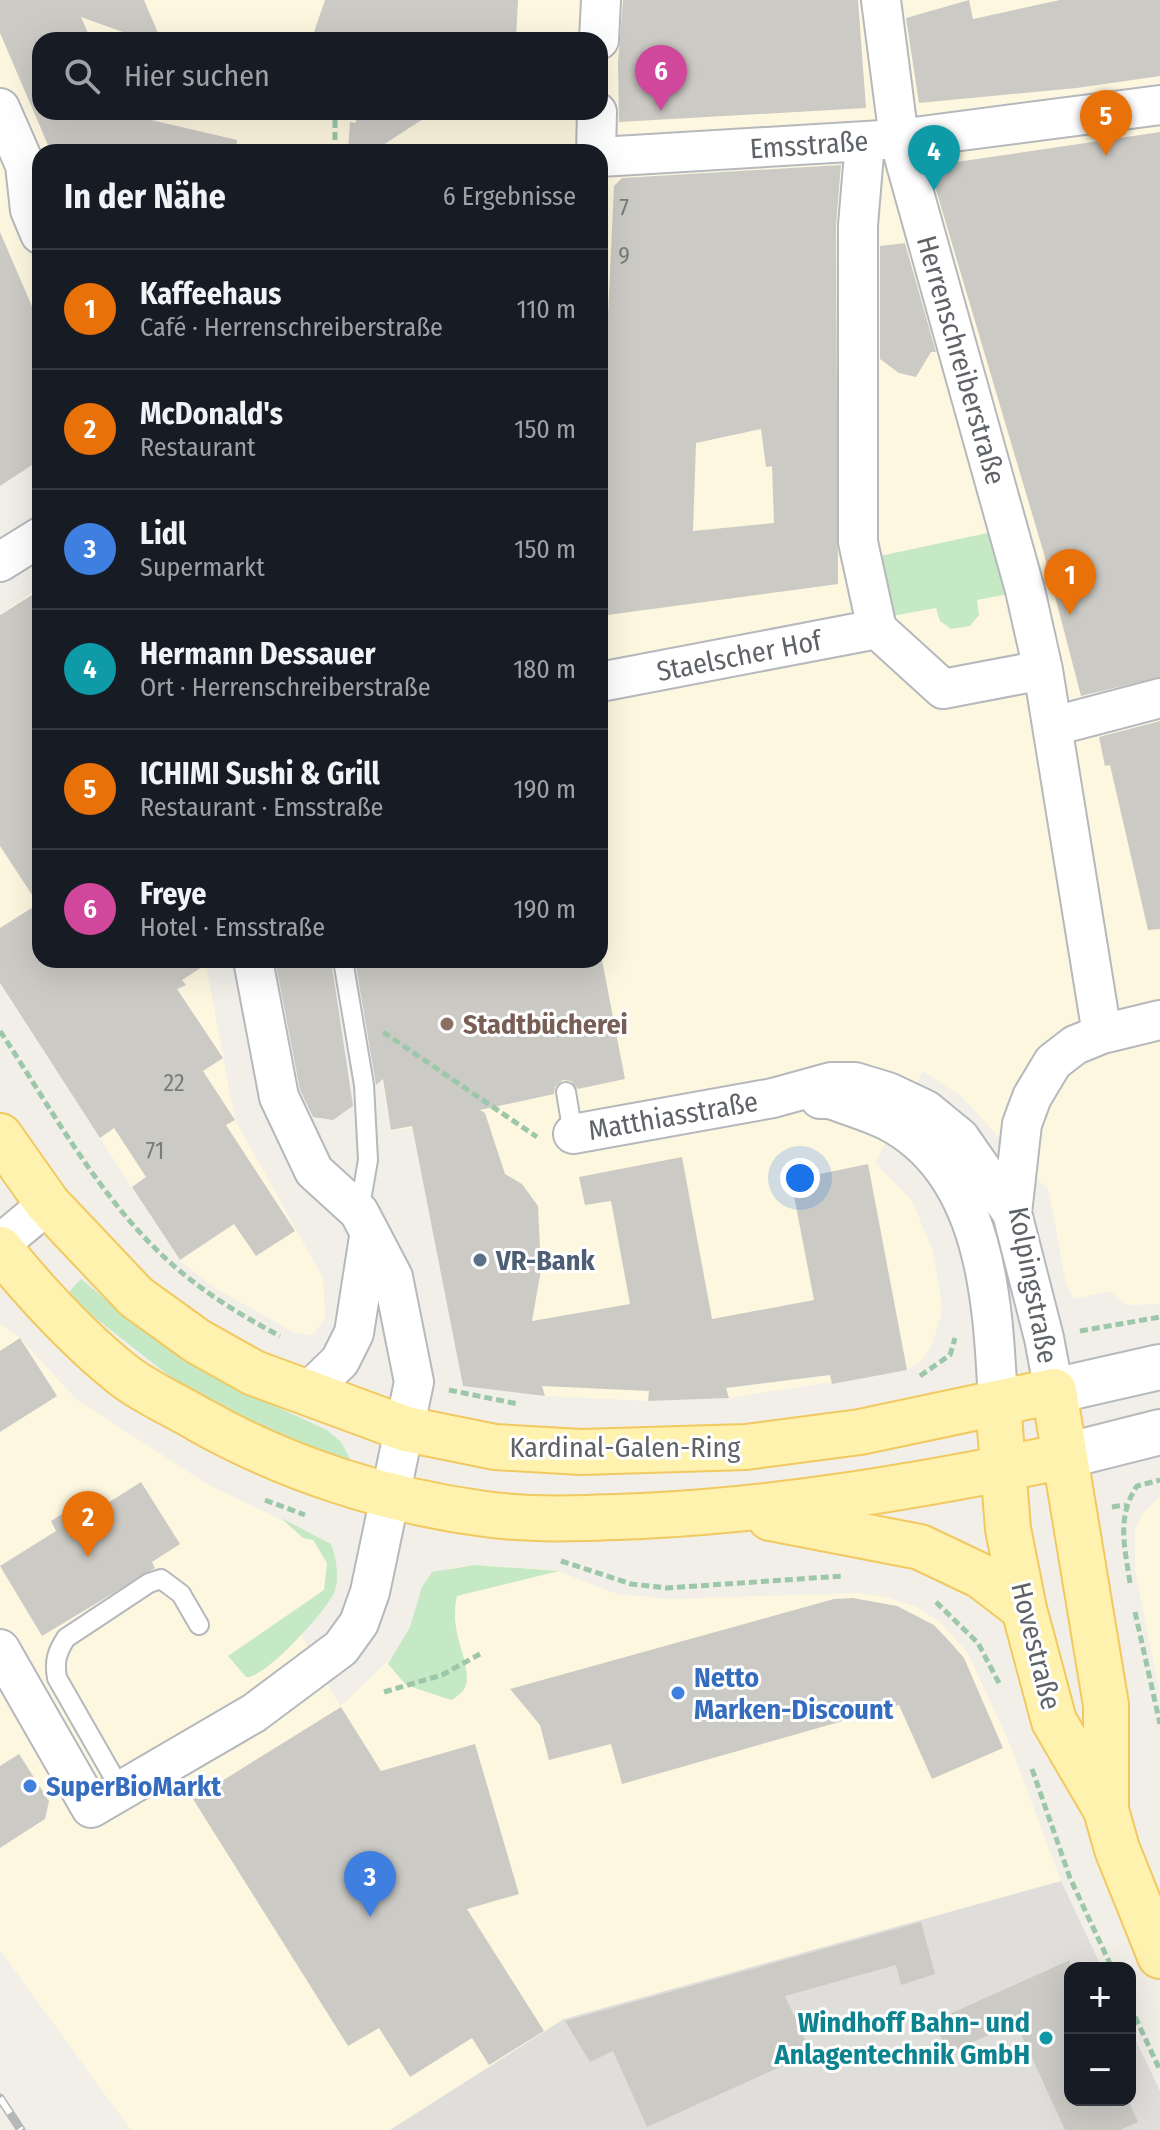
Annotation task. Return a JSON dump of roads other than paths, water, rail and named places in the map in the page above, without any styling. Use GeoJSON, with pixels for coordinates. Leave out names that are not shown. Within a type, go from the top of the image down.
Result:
{"type":"FeatureCollection","features":[{"type":"Feature","properties":{"kind":"main road","name":"Kardinal-Galen-Ring"},"geometry":{"type":"LineString","coordinates":[[0,1136],[48,1204],[148,1306],[208,1348],[254,1373],[406,1429],[495,1447],[581,1452],[746,1447],[860,1432],[1160,1367]]}},
{"type":"Feature","properties":{"kind":"main road"},"geometry":{"type":"LineString","coordinates":[[0,1246],[29,1284],[123,1375],[232,1438],[311,1472],[391,1495],[486,1514],[549,1517],[736,1511],[939,1482],[1065,1456],[1160,1432]]}},
{"type":"Feature","properties":{"kind":"main road","name":"Hovestraße"},"geometry":{"type":"LineString","coordinates":[[1054,1391],[1106,1705],[1106,1810]]}},
{"type":"Feature","properties":{"kind":"main road","name":"Hovestraße"},"geometry":{"type":"LineString","coordinates":[[998,1403],[1008,1529],[1024,1609],[1054,1721],[1106,1810],[1117,1849],[1160,1956]]}},
{"type":"Feature","properties":{"kind":"main road"},"geometry":{"type":"LineString","coordinates":[[736,1511],[920,1547],[981,1576],[1024,1609]]}},
{"type":"Feature","properties":{"kind":"street"},"geometry":{"type":"LineString","coordinates":[[599,32],[601,0]]}},
{"type":"Feature","properties":{"kind":"street","name":"Herrenschreiberstraße"},"geometry":{"type":"LineString","coordinates":[[877,629],[858,542],[858,225],[882,140],[881,0]]}},
{"type":"Feature","properties":{"kind":"street","name":"Emsstraße"},"geometry":{"type":"LineString","coordinates":[[608,157],[882,140],[1160,105]]}},
{"type":"Feature","properties":{"kind":"street"},"geometry":{"type":"LineString","coordinates":[[0,108],[25,165],[32,215]]}},
{"type":"Feature","properties":{"kind":"street"},"geometry":{"type":"LineString","coordinates":[[596,144],[597,120]]}},
{"type":"Feature","properties":{"kind":"street","name":"Herrenschreiberstraße"},"geometry":{"type":"LineString","coordinates":[[882,140],[1025,590],[1054,726],[1102,1034]]}},
{"type":"Feature","properties":{"kind":"street"},"geometry":{"type":"LineString","coordinates":[[0,562],[32,542]]}},
{"type":"Feature","properties":{"kind":"street"},"geometry":{"type":"LineString","coordinates":[[877,629],[943,689],[1043,670]]}},
{"type":"Feature","properties":{"kind":"street","name":"Staelscher Hof"},"geometry":{"type":"LineString","coordinates":[[608,680],[877,629]]}},
{"type":"Feature","properties":{"kind":"street"},"geometry":{"type":"LineString","coordinates":[[1054,726],[1160,698]]}},
{"type":"Feature","properties":{"kind":"street"},"geometry":{"type":"LineString","coordinates":[[0,1649],[91,1808],[254,1713],[341,1648],[359,1623],[370,1592],[414,1382],[393,1277],[364,1224],[314,1171],[279,1097],[255,968]]}},
{"type":"Feature","properties":{"kind":"street","name":"Kolpingstraße"},"geometry":{"type":"LineString","coordinates":[[1054,1391],[1044,1338],[1012,1213],[1022,1124],[1032,1097],[1053,1062],[1075,1045],[1102,1034],[1160,1020]]}},
{"type":"Feature","properties":{"kind":"street","name":"Matthiasstraße"},"geometry":{"type":"LineString","coordinates":[[573,1134],[773,1098],[831,1082],[855,1082],[888,1092],[926,1110],[960,1138],[1012,1213]]}},
{"type":"Feature","properties":{"kind":"street","name":"Matthiasstraße"},"geometry":{"type":"LineString","coordinates":[[773,1098],[830,1099],[888,1121],[918,1142],[947,1172],[966,1206],[979,1248],[995,1323],[998,1403]]}},
{"type":"Feature","properties":{"kind":"street"},"geometry":{"type":"LineString","coordinates":[[0,1246],[48,1204]]}},
{"type":"Feature","properties":{"kind":"street"},"geometry":{"type":"LineString","coordinates":[[306,1394],[340,1361],[354,1333],[364,1224]]}},
{"type":"Feature","properties":{"kind":"lane"},"geometry":{"type":"LineString","coordinates":[[345,968],[364,1085],[368,1160],[364,1224]]}},
{"type":"Feature","properties":{"kind":"lane"},"geometry":{"type":"LineString","coordinates":[[566,1092],[573,1134]]}},
{"type":"Feature","properties":{"kind":"lane"},"geometry":{"type":"LineString","coordinates":[[121,1790],[57,1678],[54,1664],[58,1651],[66,1638],[149,1583],[161,1579],[181,1594],[199,1625]]}},
{"type":"Feature","properties":{"kind":"railway"},"geometry":{"type":"LineString","coordinates":[[0,2098],[21,2130]]}},
{"type":"Feature","properties":{"kind":"place","name":"Freye"},"geometry":{"type":"Point","coordinates":[661,111]}},
{"type":"Feature","properties":{"kind":"place","name":"ICHIMI Sushi & Grill"},"geometry":{"type":"Point","coordinates":[1106,156]}},
{"type":"Feature","properties":{"kind":"place","name":"Hermann Dessauer"},"geometry":{"type":"Point","coordinates":[934,191]}},
{"type":"Feature","properties":{"kind":"place","name":"Kaffeehaus"},"geometry":{"type":"Point","coordinates":[1070,615]}},
{"type":"Feature","properties":{"kind":"place","name":"Stadtbücherei"},"geometry":{"type":"Point","coordinates":[447,1024]}},
{"type":"Feature","properties":{"kind":"place","name":"VR-Bank"},"geometry":{"type":"Point","coordinates":[480,1260]}},
{"type":"Feature","properties":{"kind":"place","name":"McDonald's"},"geometry":{"type":"Point","coordinates":[88,1557]}},
{"type":"Feature","properties":{"kind":"place","name":"Netto Marken-Discount"},"geometry":{"type":"Point","coordinates":[678,1693]}},
{"type":"Feature","properties":{"kind":"place","name":"SuperBioMarkt"},"geometry":{"type":"Point","coordinates":[30,1786]}},
{"type":"Feature","properties":{"kind":"place","name":"Lidl"},"geometry":{"type":"Point","coordinates":[370,1917]}},
{"type":"Feature","properties":{"kind":"place","name":"Windhoff Bahn- und Anlagentechnik GmbH"},"geometry":{"type":"Point","coordinates":[1046,2038]}}]}
